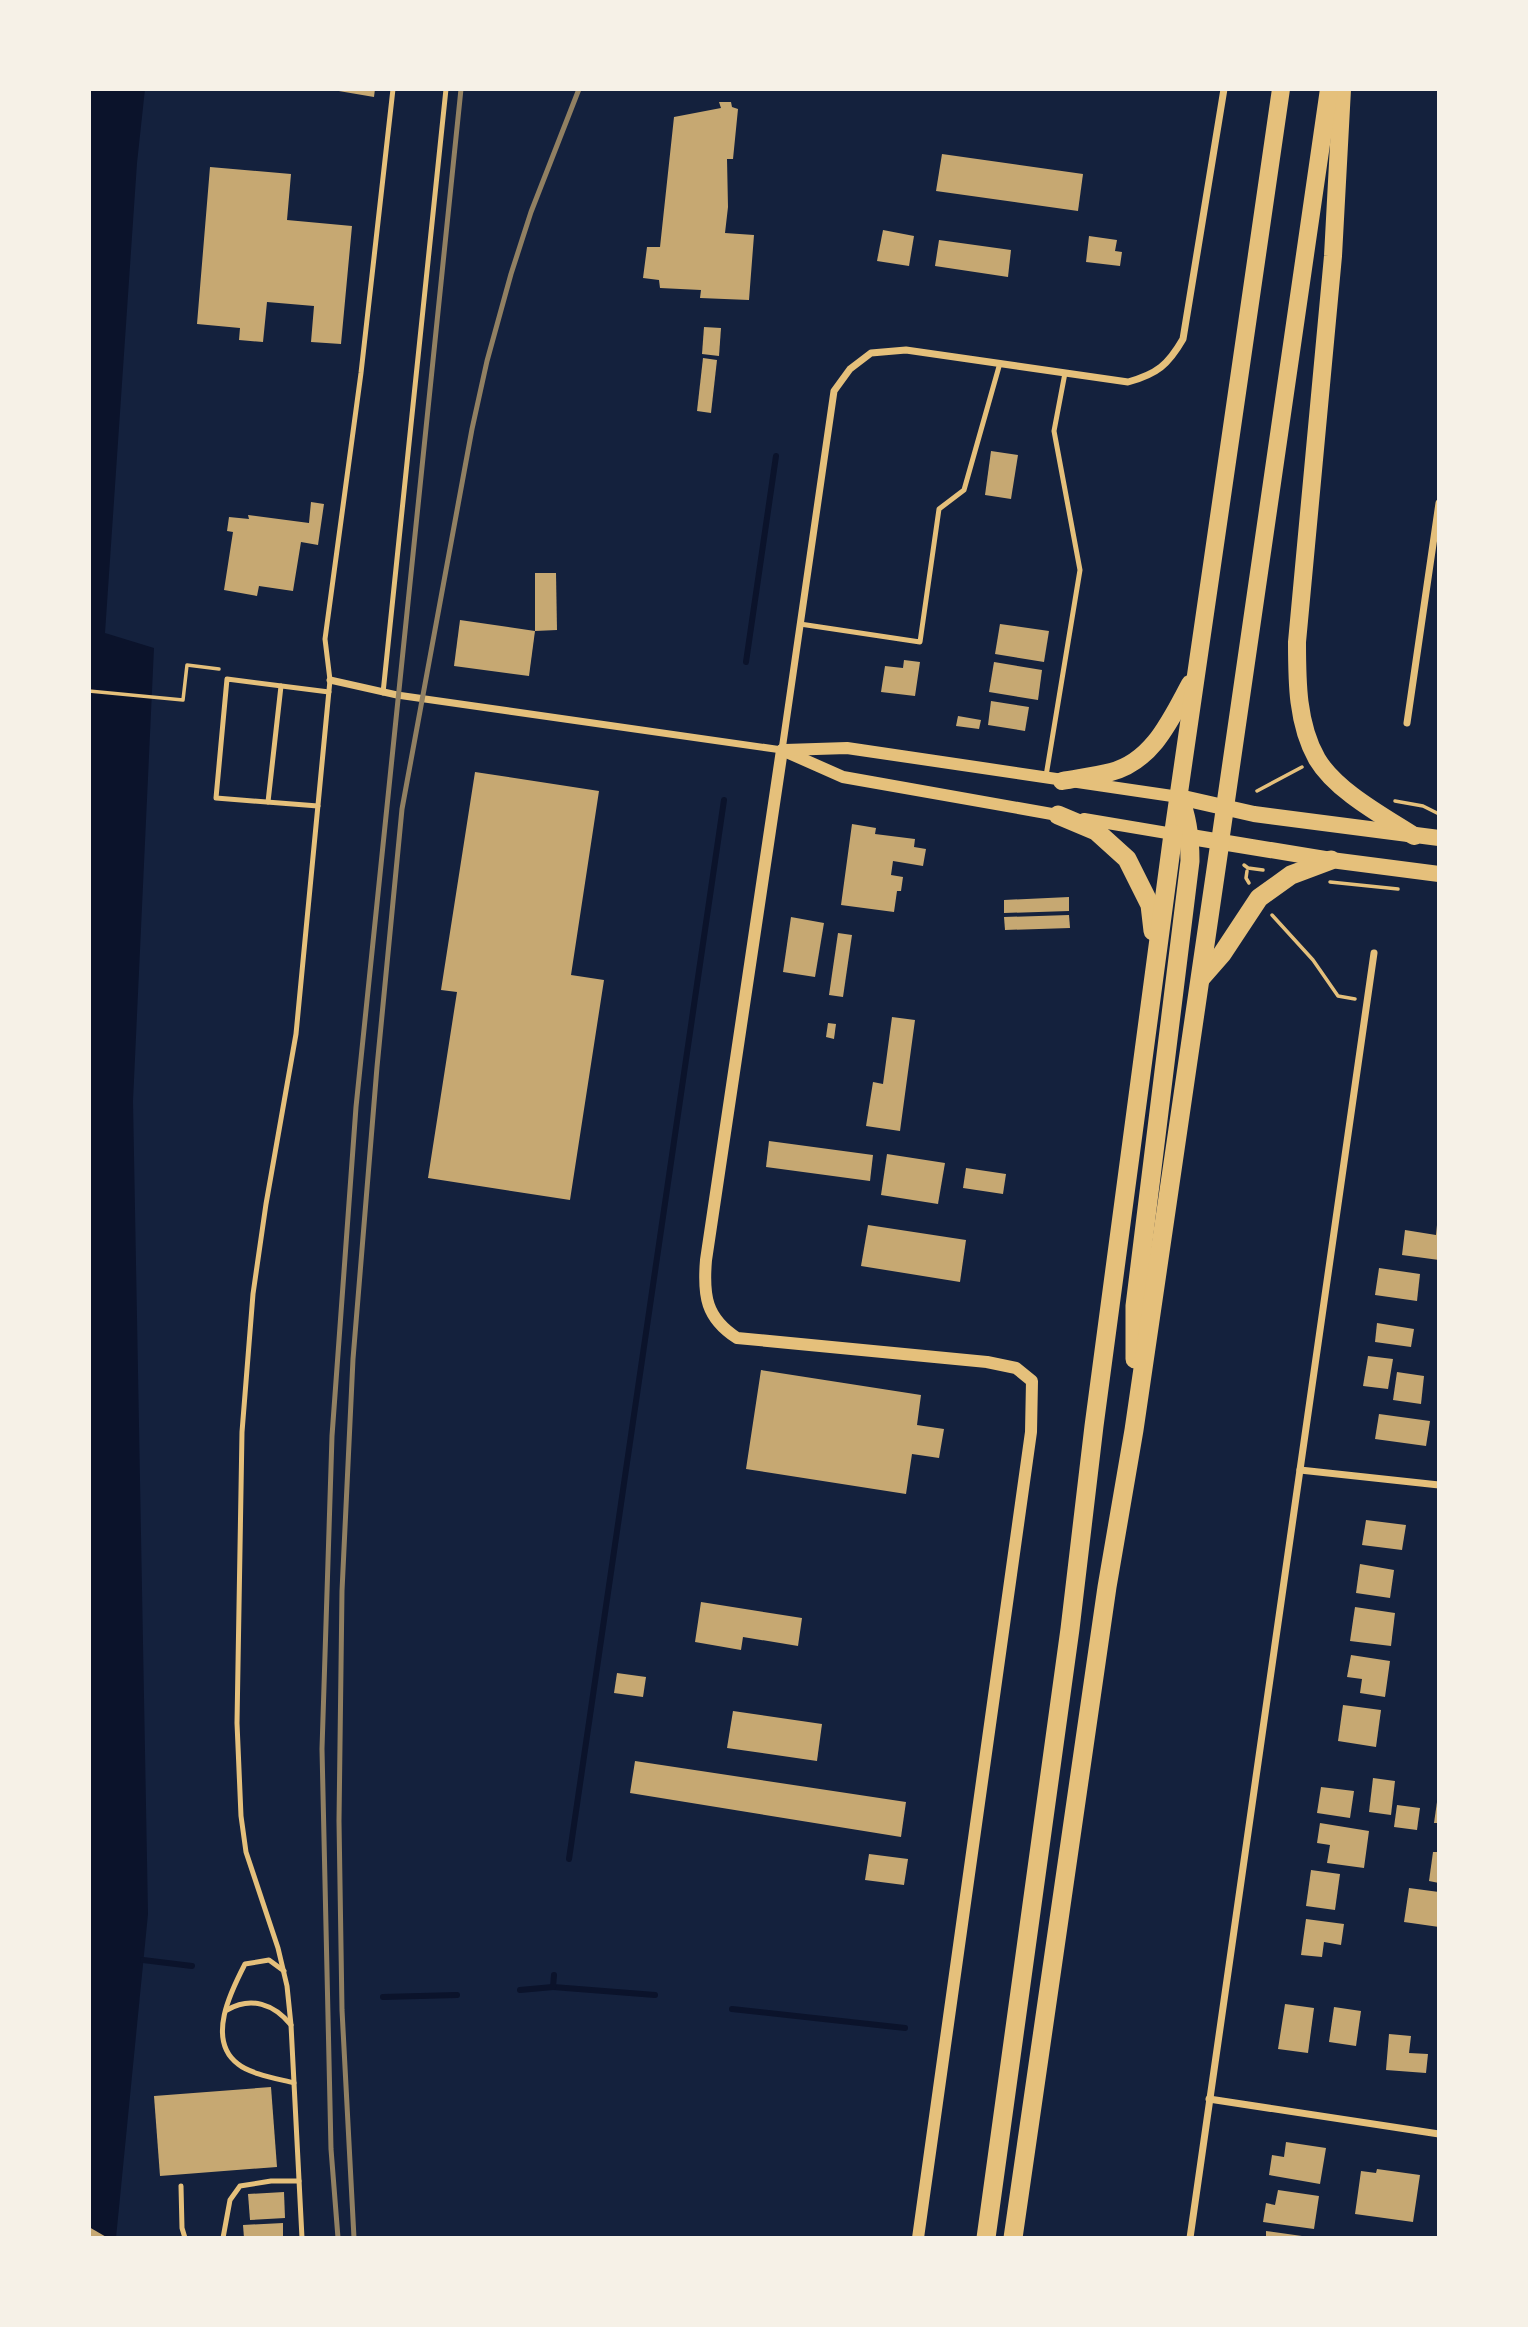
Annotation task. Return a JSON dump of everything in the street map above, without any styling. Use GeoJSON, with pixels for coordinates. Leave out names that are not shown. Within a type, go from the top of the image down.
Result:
{"type":"FeatureCollection","features":[{"type":"Feature","properties":{"kind":"highway"},"geometry":{"type":"LineString","coordinates":[[986,2238],[1070,1629],[1156,955],[1186,813],[1179,797],[1281,89]]}},
{"type":"Feature","properties":{"kind":"highway"},"geometry":{"type":"LineString","coordinates":[[1013,2238],[1105,1601],[1134,1430],[1329,89]]}},
{"type":"Feature","properties":{"kind":"highway"},"geometry":{"type":"LineString","coordinates":[[1342,89],[1333,256],[1297,642],[1299,699],[1309,740],[1317,759],[1329,774],[1363,803],[1414,836]]}},
{"type":"Feature","properties":{"kind":"highway"},"geometry":{"type":"LineString","coordinates":[[1054,779],[1114,771],[1143,755],[1164,732],[1196,672]]}},
{"type":"Feature","properties":{"kind":"highway"},"geometry":{"type":"LineString","coordinates":[[1058,815],[1096,831],[1127,859],[1150,905],[1156,955]]}},
{"type":"Feature","properties":{"kind":"highway"},"geometry":{"type":"LineString","coordinates":[[1134,1430],[1135,1306],[1190,861],[1182,835]]}},
{"type":"Feature","properties":{"kind":"highway"},"geometry":{"type":"LineString","coordinates":[[1200,978],[1222,954],[1259,898],[1292,875],[1331,860]]}},
{"type":"Feature","properties":{"kind":"main road"},"geometry":{"type":"LineString","coordinates":[[1179,797],[1254,814],[1439,838]]}},
{"type":"Feature","properties":{"kind":"main road"},"geometry":{"type":"LineString","coordinates":[[1182,835],[1331,860],[1439,874]]}},
{"type":"Feature","properties":{"kind":"street"},"geometry":{"type":"LineString","coordinates":[[918,2238],[1031,1432],[1032,1381],[1016,1368],[987,1362],[737,1339],[720,1327],[710,1312],[704,1282],[706,1260],[834,391],[850,369],[871,353],[906,350],[1128,382],[1152,375],[1173,358],[1183,339],[1224,89]]}},
{"type":"Feature","properties":{"kind":"street"},"geometry":{"type":"LineString","coordinates":[[1407,723],[1439,503]]}},
{"type":"Feature","properties":{"kind":"street"},"geometry":{"type":"LineString","coordinates":[[330,680],[383,693],[782,750],[847,748],[1179,797]]}},
{"type":"Feature","properties":{"kind":"street"},"geometry":{"type":"LineString","coordinates":[[782,750],[843,777],[1182,835]]}},
{"type":"Feature","properties":{"kind":"street"},"geometry":{"type":"LineString","coordinates":[[1190,2238],[1374,953]]}},
{"type":"Feature","properties":{"kind":"street"},"geometry":{"type":"LineString","coordinates":[[1300,1470],[1439,1485]]}},
{"type":"Feature","properties":{"kind":"street"},"geometry":{"type":"LineString","coordinates":[[1209,2099],[1439,2134]]}},
{"type":"Feature","properties":{"kind":"lane"},"geometry":{"type":"LineString","coordinates":[[302,2238],[291,2025],[284,1970],[246,1852],[240,1816],[237,1723],[242,1432],[253,1294],[296,1034],[330,680],[325,639],[362,373],[393,89]]}},
{"type":"Feature","properties":{"kind":"lane"},"geometry":{"type":"LineString","coordinates":[[383,693],[446,89]]}},
{"type":"Feature","properties":{"kind":"lane"},"geometry":{"type":"LineString","coordinates":[[800,624],[920,642],[939,509],[964,491],[1000,363]]}},
{"type":"Feature","properties":{"kind":"lane"},"geometry":{"type":"LineString","coordinates":[[1054,779],[1080,570],[1054,431],[1065,373]]}},
{"type":"Feature","properties":{"kind":"lane"},"geometry":{"type":"LineString","coordinates":[[318,806],[216,797],[227,680],[329,692]]}},
{"type":"Feature","properties":{"kind":"lane"},"geometry":{"type":"LineString","coordinates":[[268,802],[281,686]]}},
{"type":"Feature","properties":{"kind":"lane"},"geometry":{"type":"LineString","coordinates":[[284,1970],[269,1960],[245,1964],[233,1986],[223,2020],[224,2045],[237,2064],[294,2083]]}},
{"type":"Feature","properties":{"kind":"lane"},"geometry":{"type":"LineString","coordinates":[[226,2010],[239,2003],[261,2003],[282,2013],[291,2025]]}},
{"type":"Feature","properties":{"kind":"lane"},"geometry":{"type":"LineString","coordinates":[[223,2238],[230,2200],[240,2186],[271,2181],[299,2181]]}},
{"type":"Feature","properties":{"kind":"lane"},"geometry":{"type":"LineString","coordinates":[[181,2186],[182,2228],[185,2238]]}},
{"type":"Feature","properties":{"kind":"path"},"geometry":{"type":"LineString","coordinates":[[89,691],[183,700]]}},
{"type":"Feature","properties":{"kind":"path"},"geometry":{"type":"LineString","coordinates":[[1257,792],[1305,765]]}},
{"type":"Feature","properties":{"kind":"path"},"geometry":{"type":"LineString","coordinates":[[1389,797],[1423,806],[1439,814]]}},
{"type":"Feature","properties":{"kind":"path"},"geometry":{"type":"LineString","coordinates":[[1238,877],[1246,878]]}},
{"type":"Feature","properties":{"kind":"path"},"geometry":{"type":"LineString","coordinates":[[1352,886],[1400,889]]}},
{"type":"Feature","properties":{"kind":"path"},"geometry":{"type":"LineString","coordinates":[[1268,911],[1313,960],[1338,996],[1367,1001]]}},
{"type":"Feature","properties":{"kind":"water"},"geometry":{"type":"Polygon","coordinates":[[[89,89],[145,89],[137,163],[105,633],[154,648],[133,1101],[148,1914],[116,2238],[89,2238],[89,89]]]}},
{"type":"Feature","properties":{"kind":"building"},"geometry":{"type":"Polygon","coordinates":[[[327,89],[375,89],[374,97],[327,89]]]}},
{"type":"Feature","properties":{"kind":"building"},"geometry":{"type":"Polygon","coordinates":[[[719,102],[731,102],[732,107],[738,109],[733,159],[727,159],[728,207],[725,233],[754,235],[749,300],[700,298],[701,290],[660,288],[659,280],[643,278],[647,247],[660,247],[674,117],[721,108],[719,102]]]}},
{"type":"Feature","properties":{"kind":"building"},"geometry":{"type":"Polygon","coordinates":[[[942,154],[1083,174],[1078,211],[936,191],[942,154]]]}},
{"type":"Feature","properties":{"kind":"building"},"geometry":{"type":"Polygon","coordinates":[[[210,167],[291,174],[287,220],[352,226],[341,344],[311,342],[314,306],[267,302],[263,342],[239,340],[240,328],[197,324],[210,167]]]}},
{"type":"Feature","properties":{"kind":"building"},"geometry":{"type":"Polygon","coordinates":[[[883,230],[914,236],[909,266],[877,261],[883,230]]]}},
{"type":"Feature","properties":{"kind":"building"},"geometry":{"type":"Polygon","coordinates":[[[1089,236],[1117,240],[1115,251],[1122,252],[1120,266],[1086,262],[1089,236]]]}},
{"type":"Feature","properties":{"kind":"building"},"geometry":{"type":"Polygon","coordinates":[[[939,240],[1011,250],[1008,277],[935,266],[939,240]]]}},
{"type":"Feature","properties":{"kind":"building"},"geometry":{"type":"Polygon","coordinates":[[[704,327],[721,328],[719,356],[702,354],[704,327]]]}},
{"type":"Feature","properties":{"kind":"building"},"geometry":{"type":"Polygon","coordinates":[[[703,358],[717,360],[711,413],[697,411],[703,358]]]}},
{"type":"Feature","properties":{"kind":"building"},"geometry":{"type":"Polygon","coordinates":[[[991,451],[1018,455],[1011,499],[985,495],[991,451]]]}},
{"type":"Feature","properties":{"kind":"building"},"geometry":{"type":"Polygon","coordinates":[[[311,502],[324,504],[318,545],[301,542],[293,591],[259,586],[257,596],[224,590],[233,532],[227,531],[229,517],[249,519],[248,515],[309,523],[311,502]]]}},
{"type":"Feature","properties":{"kind":"building"},"geometry":{"type":"Polygon","coordinates":[[[535,573],[556,573],[557,630],[535,631],[535,573]]]}},
{"type":"Feature","properties":{"kind":"building"},"geometry":{"type":"Polygon","coordinates":[[[460,620],[535,631],[529,676],[454,666],[460,620]]]}},
{"type":"Feature","properties":{"kind":"building"},"geometry":{"type":"Polygon","coordinates":[[[1000,624],[1049,631],[1044,662],[995,654],[1000,624]]]}},
{"type":"Feature","properties":{"kind":"building"},"geometry":{"type":"Polygon","coordinates":[[[904,660],[920,662],[915,696],[881,692],[885,666],[903,668],[904,660]]]}},
{"type":"Feature","properties":{"kind":"building"},"geometry":{"type":"Polygon","coordinates":[[[994,662],[1042,670],[1038,700],[989,692],[994,662]]]}},
{"type":"Feature","properties":{"kind":"building"},"geometry":{"type":"Polygon","coordinates":[[[991,701],[1029,707],[1025,731],[988,725],[991,701]]]}},
{"type":"Feature","properties":{"kind":"building"},"geometry":{"type":"Polygon","coordinates":[[[958,716],[981,720],[979,729],[956,726],[958,716]]]}},
{"type":"Feature","properties":{"kind":"building"},"geometry":{"type":"Polygon","coordinates":[[[475,772],[599,791],[571,975],[604,980],[570,1200],[428,1178],[457,992],[441,990],[475,772]]]}},
{"type":"Feature","properties":{"kind":"building"},"geometry":{"type":"Polygon","coordinates":[[[852,824],[876,828],[875,834],[915,839],[914,847],[926,849],[923,866],[893,861],[891,875],[903,877],[901,891],[897,891],[894,912],[841,905],[852,824]]]}},
{"type":"Feature","properties":{"kind":"building"},"geometry":{"type":"Polygon","coordinates":[[[1069,897],[1069,911],[1004,913],[1004,900],[1069,897]]]}},
{"type":"Feature","properties":{"kind":"building"},"geometry":{"type":"Polygon","coordinates":[[[1069,915],[1070,928],[1005,930],[1004,917],[1069,915]]]}},
{"type":"Feature","properties":{"kind":"building"},"geometry":{"type":"Polygon","coordinates":[[[791,917],[824,923],[815,977],[783,972],[791,917]]]}},
{"type":"Feature","properties":{"kind":"building"},"geometry":{"type":"Polygon","coordinates":[[[838,933],[852,935],[843,997],[829,995],[838,933]]]}},
{"type":"Feature","properties":{"kind":"building"},"geometry":{"type":"Polygon","coordinates":[[[892,1017],[915,1020],[900,1131],[866,1126],[873,1082],[883,1084],[892,1017]]]}},
{"type":"Feature","properties":{"kind":"building"},"geometry":{"type":"Polygon","coordinates":[[[828,1023],[836,1024],[834,1039],[826,1037],[828,1023]]]}},
{"type":"Feature","properties":{"kind":"building"},"geometry":{"type":"Polygon","coordinates":[[[769,1141],[873,1155],[870,1181],[766,1167],[769,1141]]]}},
{"type":"Feature","properties":{"kind":"building"},"geometry":{"type":"Polygon","coordinates":[[[887,1154],[945,1163],[938,1204],[881,1195],[887,1154]]]}},
{"type":"Feature","properties":{"kind":"building"},"geometry":{"type":"Polygon","coordinates":[[[966,1168],[1006,1174],[1003,1194],[963,1188],[966,1168]]]}},
{"type":"Feature","properties":{"kind":"building"},"geometry":{"type":"Polygon","coordinates":[[[868,1225],[966,1240],[960,1282],[861,1266],[868,1225]]]}},
{"type":"Feature","properties":{"kind":"building"},"geometry":{"type":"Polygon","coordinates":[[[1437,1225],[1439,1260],[1402,1255],[1405,1230],[1436,1235],[1437,1225]]]}},
{"type":"Feature","properties":{"kind":"building"},"geometry":{"type":"Polygon","coordinates":[[[1379,1268],[1420,1274],[1417,1301],[1375,1295],[1379,1268]]]}},
{"type":"Feature","properties":{"kind":"building"},"geometry":{"type":"Polygon","coordinates":[[[1377,1323],[1414,1329],[1411,1347],[1375,1342],[1377,1323]]]}},
{"type":"Feature","properties":{"kind":"building"},"geometry":{"type":"Polygon","coordinates":[[[1368,1356],[1393,1359],[1388,1389],[1363,1386],[1368,1356]]]}},
{"type":"Feature","properties":{"kind":"building"},"geometry":{"type":"Polygon","coordinates":[[[761,1370],[921,1395],[917,1425],[944,1429],[939,1458],[912,1454],[906,1494],[746,1469],[761,1370]]]}},
{"type":"Feature","properties":{"kind":"building"},"geometry":{"type":"Polygon","coordinates":[[[1397,1372],[1424,1376],[1421,1404],[1393,1400],[1397,1372]]]}},
{"type":"Feature","properties":{"kind":"building"},"geometry":{"type":"Polygon","coordinates":[[[1379,1414],[1430,1421],[1426,1446],[1375,1439],[1379,1414]]]}},
{"type":"Feature","properties":{"kind":"building"},"geometry":{"type":"Polygon","coordinates":[[[1366,1520],[1406,1525],[1402,1550],[1362,1545],[1366,1520]]]}},
{"type":"Feature","properties":{"kind":"building"},"geometry":{"type":"Polygon","coordinates":[[[1360,1564],[1394,1570],[1390,1598],[1356,1593],[1360,1564]]]}},
{"type":"Feature","properties":{"kind":"building"},"geometry":{"type":"Polygon","coordinates":[[[701,1602],[802,1618],[798,1646],[743,1637],[741,1650],[695,1642],[701,1602]]]}},
{"type":"Feature","properties":{"kind":"building"},"geometry":{"type":"Polygon","coordinates":[[[1355,1607],[1395,1613],[1391,1646],[1350,1641],[1355,1607]]]}},
{"type":"Feature","properties":{"kind":"building"},"geometry":{"type":"Polygon","coordinates":[[[1351,1655],[1390,1661],[1385,1697],[1360,1693],[1362,1679],[1347,1677],[1351,1655]]]}},
{"type":"Feature","properties":{"kind":"building"},"geometry":{"type":"Polygon","coordinates":[[[617,1673],[646,1677],[643,1697],[614,1693],[617,1673]]]}},
{"type":"Feature","properties":{"kind":"building"},"geometry":{"type":"Polygon","coordinates":[[[1343,1705],[1381,1710],[1376,1747],[1338,1741],[1343,1705]]]}},
{"type":"Feature","properties":{"kind":"building"},"geometry":{"type":"Polygon","coordinates":[[[733,1711],[822,1724],[817,1761],[727,1748],[733,1711]]]}},
{"type":"Feature","properties":{"kind":"building"},"geometry":{"type":"Polygon","coordinates":[[[635,1761],[906,1802],[901,1837],[630,1793],[635,1761]]]}},
{"type":"Feature","properties":{"kind":"building"},"geometry":{"type":"Polygon","coordinates":[[[1373,1778],[1395,1781],[1391,1815],[1369,1812],[1373,1778]]]}},
{"type":"Feature","properties":{"kind":"building"},"geometry":{"type":"Polygon","coordinates":[[[1321,1787],[1354,1791],[1350,1818],[1317,1813],[1321,1787]]]}},
{"type":"Feature","properties":{"kind":"building"},"geometry":{"type":"Polygon","coordinates":[[[1437,1802],[1439,1823],[1434,1823],[1437,1802]]]}},
{"type":"Feature","properties":{"kind":"building"},"geometry":{"type":"Polygon","coordinates":[[[1397,1805],[1420,1808],[1417,1830],[1394,1827],[1397,1805]]]}},
{"type":"Feature","properties":{"kind":"building"},"geometry":{"type":"Polygon","coordinates":[[[1320,1823],[1369,1831],[1364,1868],[1327,1863],[1330,1845],[1317,1843],[1320,1823]]]}},
{"type":"Feature","properties":{"kind":"building"},"geometry":{"type":"Polygon","coordinates":[[[1433,1852],[1439,1852],[1439,1883],[1429,1881],[1433,1852]]]}},
{"type":"Feature","properties":{"kind":"building"},"geometry":{"type":"Polygon","coordinates":[[[869,1854],[908,1859],[904,1885],[865,1880],[869,1854]]]}},
{"type":"Feature","properties":{"kind":"building"},"geometry":{"type":"Polygon","coordinates":[[[1311,1870],[1340,1874],[1335,1910],[1306,1906],[1311,1870]]]}},
{"type":"Feature","properties":{"kind":"building"},"geometry":{"type":"Polygon","coordinates":[[[1409,1888],[1439,1892],[1439,1927],[1404,1922],[1409,1888]]]}},
{"type":"Feature","properties":{"kind":"building"},"geometry":{"type":"Polygon","coordinates":[[[1306,1919],[1344,1924],[1341,1945],[1324,1942],[1322,1957],[1301,1955],[1306,1919]]]}},
{"type":"Feature","properties":{"kind":"building"},"geometry":{"type":"Polygon","coordinates":[[[1285,2004],[1314,2008],[1308,2053],[1278,2049],[1285,2004]]]}},
{"type":"Feature","properties":{"kind":"building"},"geometry":{"type":"Polygon","coordinates":[[[1334,2007],[1361,2011],[1356,2046],[1329,2042],[1334,2007]]]}},
{"type":"Feature","properties":{"kind":"building"},"geometry":{"type":"Polygon","coordinates":[[[1389,2034],[1411,2036],[1409,2053],[1428,2054],[1426,2073],[1386,2070],[1389,2034]]]}},
{"type":"Feature","properties":{"kind":"building"},"geometry":{"type":"Polygon","coordinates":[[[271,2087],[277,2167],[160,2176],[154,2096],[271,2087]]]}},
{"type":"Feature","properties":{"kind":"building"},"geometry":{"type":"Polygon","coordinates":[[[1286,2142],[1326,2148],[1320,2184],[1269,2175],[1272,2155],[1284,2157],[1286,2142]]]}},
{"type":"Feature","properties":{"kind":"building"},"geometry":{"type":"Polygon","coordinates":[[[1377,2169],[1420,2175],[1413,2222],[1355,2214],[1361,2171],[1376,2173],[1377,2169]]]}},
{"type":"Feature","properties":{"kind":"building"},"geometry":{"type":"Polygon","coordinates":[[[1278,2190],[1319,2196],[1314,2229],[1263,2222],[1266,2203],[1275,2205],[1278,2190]]]}},
{"type":"Feature","properties":{"kind":"building"},"geometry":{"type":"Polygon","coordinates":[[[284,2192],[285,2218],[250,2220],[248,2194],[284,2192]]]}},
{"type":"Feature","properties":{"kind":"building"},"geometry":{"type":"Polygon","coordinates":[[[283,2223],[283,2238],[244,2238],[243,2225],[283,2223]]]}},
{"type":"Feature","properties":{"kind":"building"},"geometry":{"type":"Polygon","coordinates":[[[89,2227],[108,2238],[89,2238],[89,2227]]]}},
{"type":"Feature","properties":{"kind":"building"},"geometry":{"type":"Polygon","coordinates":[[[1266,2231],[1302,2236],[1302,2238],[1266,2238],[1266,2231]]]}},
{"type":"Feature","properties":{"kind":"waterway"},"geometry":{"type":"LineString","coordinates":[[746,662],[776,456]]}},
{"type":"Feature","properties":{"kind":"waterway"},"geometry":{"type":"LineString","coordinates":[[569,1859],[724,800]]}},
{"type":"Feature","properties":{"kind":"waterway"},"geometry":{"type":"LineString","coordinates":[[143,1960],[192,1966]]}},
{"type":"Feature","properties":{"kind":"waterway"},"geometry":{"type":"LineString","coordinates":[[520,1990],[553,1987],[554,1975]]}},
{"type":"Feature","properties":{"kind":"waterway"},"geometry":{"type":"LineString","coordinates":[[553,1987],[655,1995]]}},
{"type":"Feature","properties":{"kind":"waterway"},"geometry":{"type":"LineString","coordinates":[[383,1997],[457,1995]]}},
{"type":"Feature","properties":{"kind":"waterway"},"geometry":{"type":"LineString","coordinates":[[732,2009],[905,2028]]}},
{"type":"Feature","properties":{"kind":"railway"},"geometry":{"type":"LineString","coordinates":[[338,2238],[331,2149],[322,1749],[332,1436],[356,1107],[461,89]]}},
{"type":"Feature","properties":{"kind":"railway"},"geometry":{"type":"LineString","coordinates":[[354,2238],[342,2010],[339,1821],[342,1591],[353,1359],[402,809],[487,361],[531,212],[579,89]]}}]}
